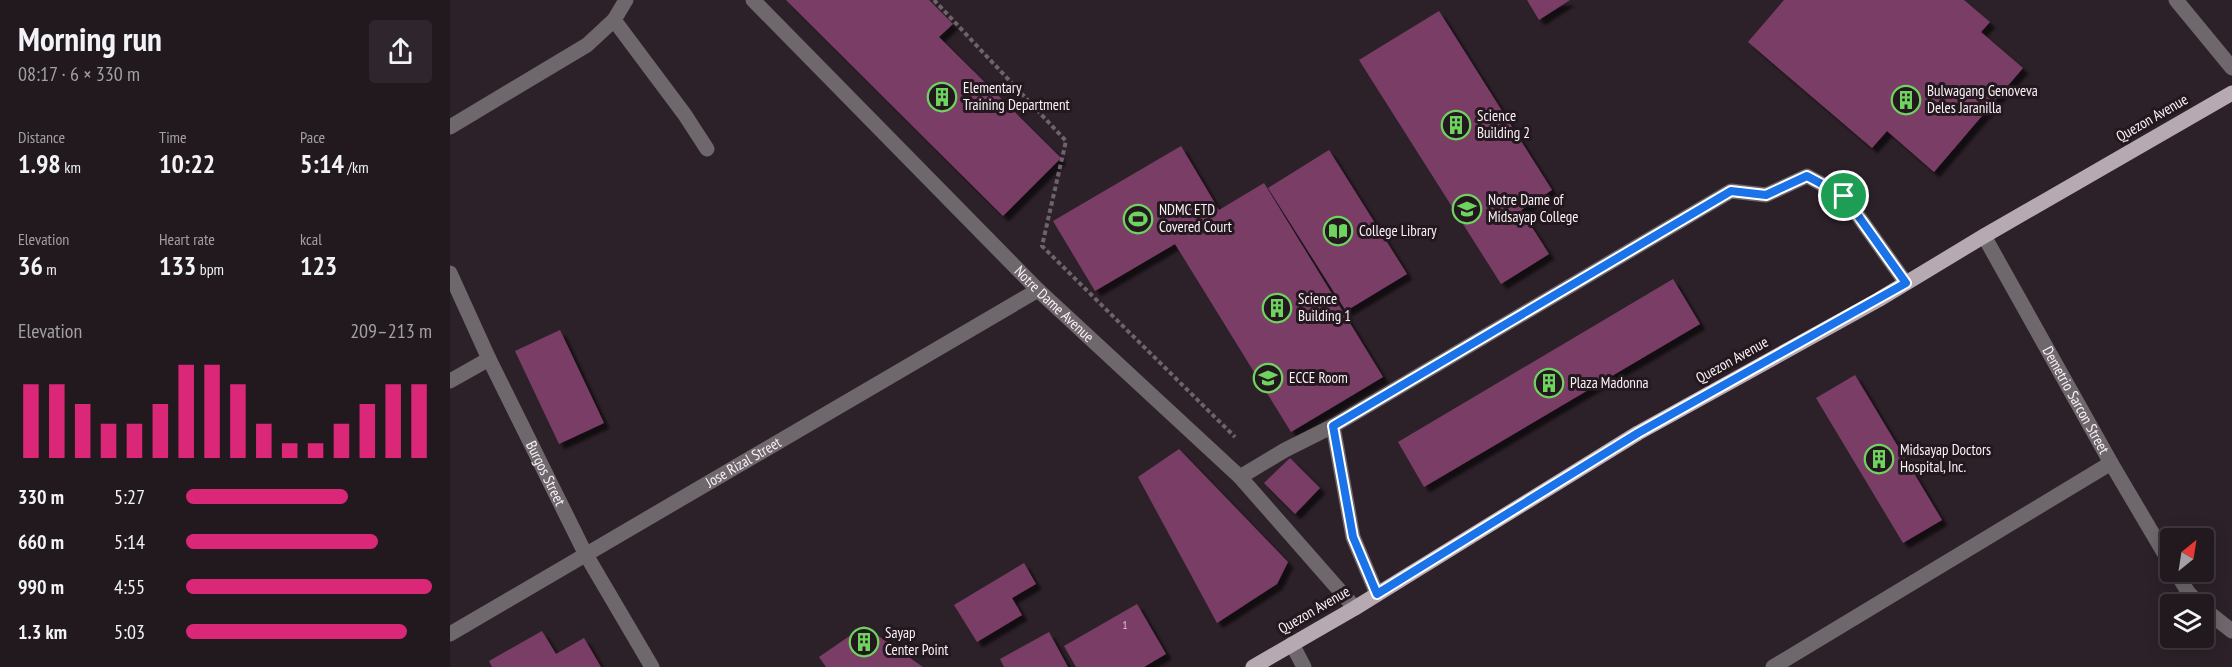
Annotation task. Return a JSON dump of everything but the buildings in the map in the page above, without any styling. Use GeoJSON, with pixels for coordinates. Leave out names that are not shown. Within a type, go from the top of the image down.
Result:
{"type":"FeatureCollection","features":[{"type":"Feature","properties":{"kind":"main road","name":"Quezon Avenue"},"geometry":{"type":"LineString","coordinates":[[1253,667],[1355,608],[1638,433],[1906,283],[2232,93]]}},
{"type":"Feature","properties":{"kind":"street"},"geometry":{"type":"LineString","coordinates":[[450,126],[586,45],[614,20],[626,0]]}},
{"type":"Feature","properties":{"kind":"street","name":"Notre Dame Avenue"},"geometry":{"type":"LineString","coordinates":[[753,0],[1038,290],[1240,477],[1355,608]]}},
{"type":"Feature","properties":{"kind":"street"},"geometry":{"type":"LineString","coordinates":[[2176,0],[2232,68]]}},
{"type":"Feature","properties":{"kind":"street"},"geometry":{"type":"LineString","coordinates":[[614,20],[684,114],[707,149]]}},
{"type":"Feature","properties":{"kind":"street"},"geometry":{"type":"LineString","coordinates":[[1240,477],[1285,450],[1333,426],[1731,191],[1766,195],[1807,176],[1844,196],[1906,283]]}},
{"type":"Feature","properties":{"kind":"street","name":"Demetrio Sarcon Street"},"geometry":{"type":"LineString","coordinates":[[1984,236],[2110,463],[2160,546]]}},
{"type":"Feature","properties":{"kind":"street","name":"Burgos Street"},"geometry":{"type":"LineString","coordinates":[[450,273],[489,359],[585,553],[651,667]]}},
{"type":"Feature","properties":{"kind":"street","name":"Jose Rizal Street"},"geometry":{"type":"LineString","coordinates":[[450,634],[1038,290]]}},
{"type":"Feature","properties":{"kind":"street"},"geometry":{"type":"LineString","coordinates":[[450,381],[489,359]]}},
{"type":"Feature","properties":{"kind":"street"},"geometry":{"type":"LineString","coordinates":[[1333,426],[1353,537],[1377,594]]}},
{"type":"Feature","properties":{"kind":"street"},"geometry":{"type":"LineString","coordinates":[[1773,667],[2110,463]]}},
{"type":"Feature","properties":{"kind":"street"},"geometry":{"type":"LineString","coordinates":[[2214,617],[2232,631]]}},
{"type":"Feature","properties":{"kind":"street"},"geometry":{"type":"LineString","coordinates":[[1292,644],[1304,667]]}},
{"type":"Feature","properties":{"kind":"path"},"geometry":{"type":"LineString","coordinates":[[934,0],[1066,141],[1042,246],[1235,437]]}},
{"type":"Feature","properties":{"kind":"place","name":"Elementary Training Department"},"geometry":{"type":"Point","coordinates":[942,97]}},
{"type":"Feature","properties":{"kind":"place","name":"Bulwagang Genoveva Deles Jaranilla"},"geometry":{"type":"Point","coordinates":[1906,100]}},
{"type":"Feature","properties":{"kind":"place","name":"Science Building 2"},"geometry":{"type":"Point","coordinates":[1456,125]}},
{"type":"Feature","properties":{"kind":"place","name":"Notre Dame of Midsayap College"},"geometry":{"type":"Point","coordinates":[1467,209]}},
{"type":"Feature","properties":{"kind":"place","name":"NDMC ETD Covered Court"},"geometry":{"type":"Point","coordinates":[1138,219]}},
{"type":"Feature","properties":{"kind":"place","name":"College Library"},"geometry":{"type":"Point","coordinates":[1338,231]}},
{"type":"Feature","properties":{"kind":"place","name":"Science Building 1"},"geometry":{"type":"Point","coordinates":[1277,308]}},
{"type":"Feature","properties":{"kind":"place","name":"ECCE Room"},"geometry":{"type":"Point","coordinates":[1268,378]}},
{"type":"Feature","properties":{"kind":"place","name":"Plaza Madonna"},"geometry":{"type":"Point","coordinates":[1549,383]}},
{"type":"Feature","properties":{"kind":"place","name":"Midsayap Doctors Hospital, Inc."},"geometry":{"type":"Point","coordinates":[1879,459]}},
{"type":"Feature","properties":{"kind":"place","name":"Sayap Center Point"},"geometry":{"type":"Point","coordinates":[864,642]}},
{"type":"Feature","properties":{"kind":"route"},"geometry":{"type":"LineString","coordinates":[[1807,176],[1844,196],[1906,283],[1638,433],[1377,594],[1353,537],[1333,426],[1731,191],[1766,195],[1807,176]]}}]}
